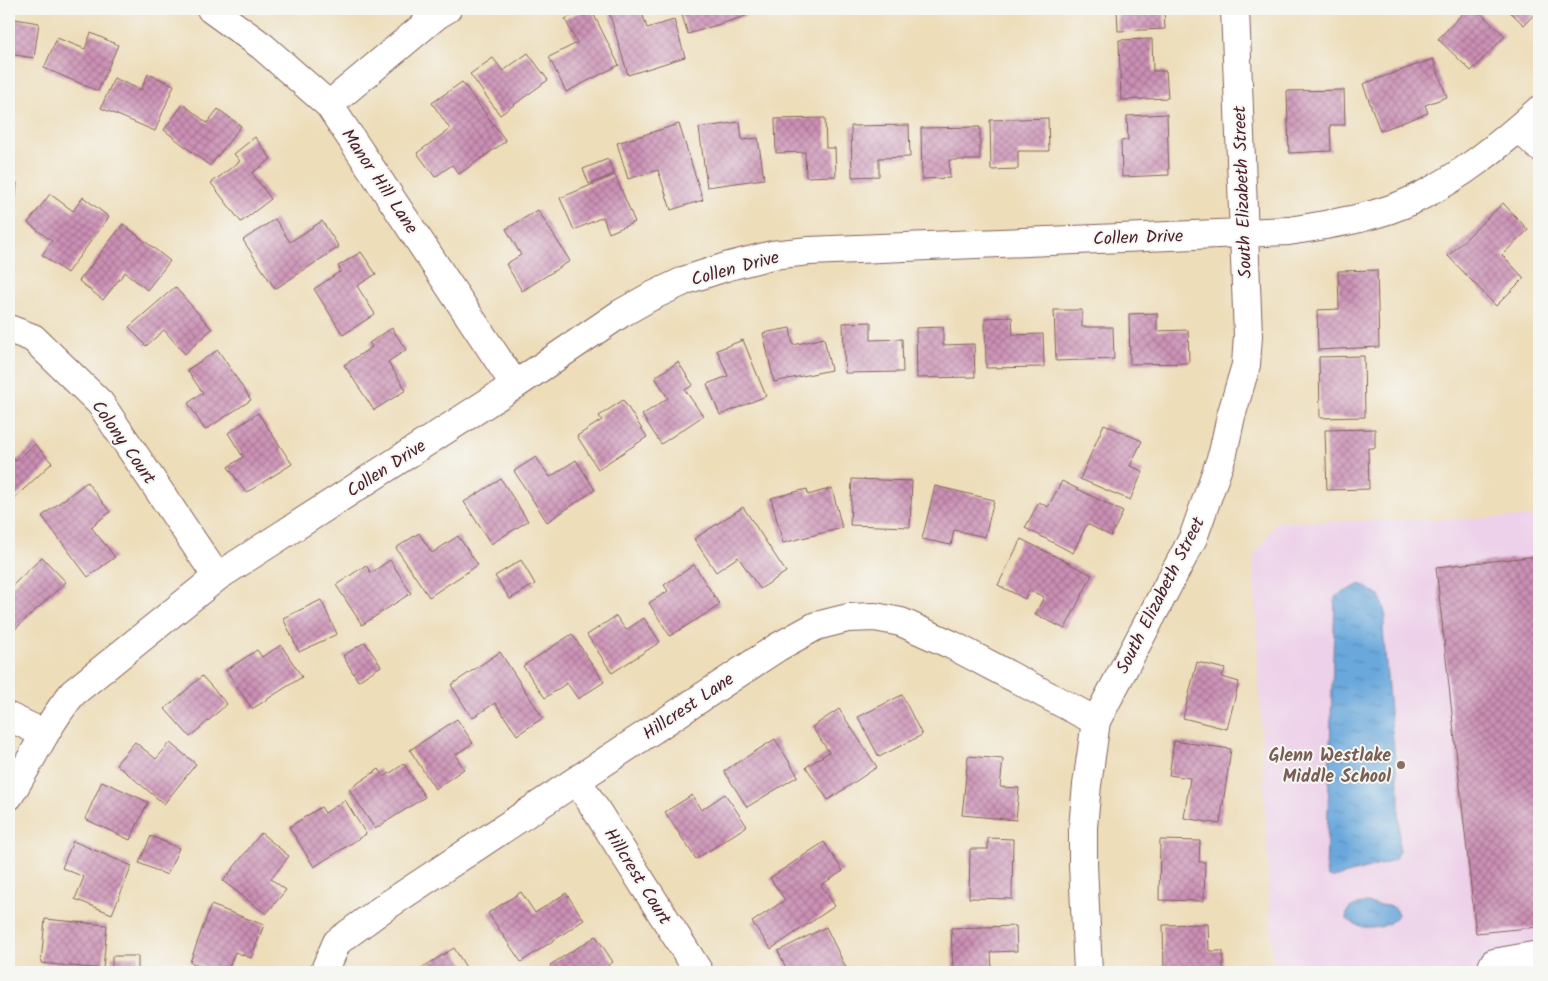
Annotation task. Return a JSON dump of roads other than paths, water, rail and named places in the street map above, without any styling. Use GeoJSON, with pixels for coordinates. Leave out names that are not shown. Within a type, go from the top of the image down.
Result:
{"type":"FeatureCollection","features":[{"type":"Feature","properties":{"kind":"street","name":"Manor Hill Lane"},"geometry":{"type":"LineString","coordinates":[[210,9],[262,46],[329,106],[515,385]]}},
{"type":"Feature","properties":{"kind":"street"},"geometry":{"type":"LineString","coordinates":[[329,106],[437,15],[447,9]]}},
{"type":"Feature","properties":{"kind":"street","name":"South Elizabeth Street"},"geometry":{"type":"LineString","coordinates":[[1088,972],[1083,827],[1096,721],[1193,538],[1223,453],[1231,416],[1246,365],[1248,335],[1235,9]]}},
{"type":"Feature","properties":{"kind":"street","name":"Collen Drive"},"geometry":{"type":"LineString","coordinates":[[9,796],[64,704],[74,693],[217,577],[515,385],[620,314],[650,297],[703,274],[729,266],[772,255],[809,251],[1289,231],[1336,224],[1378,213],[1414,200],[1477,162],[1539,110]]}},
{"type":"Feature","properties":{"kind":"street"},"geometry":{"type":"LineString","coordinates":[[1519,128],[1539,147]]}},
{"type":"Feature","properties":{"kind":"street","name":"Colony Court"},"geometry":{"type":"LineString","coordinates":[[9,329],[33,338],[100,403],[217,577]]}},
{"type":"Feature","properties":{"kind":"street","name":"Hillcrest Lane"},"geometry":{"type":"LineString","coordinates":[[324,972],[338,942],[394,902],[778,647],[816,626],[848,618],[875,617],[901,622],[952,645],[1096,721]]}},
{"type":"Feature","properties":{"kind":"street"},"geometry":{"type":"LineString","coordinates":[[9,717],[46,734]]}},
{"type":"Feature","properties":{"kind":"street","name":"Hillcrest Court"},"geometry":{"type":"LineString","coordinates":[[577,780],[698,972]]}},
{"type":"Feature","properties":{"kind":"street"},"geometry":{"type":"LineString","coordinates":[[1490,972],[1494,963],[1533,956],[1539,962]]}},
{"type":"Feature","properties":{"kind":"water"},"geometry":{"type":"Polygon","coordinates":[[[1360,584],[1380,596],[1386,617],[1383,629],[1399,791],[1399,850],[1395,859],[1387,863],[1333,878],[1328,877],[1326,871],[1335,597],[1360,584]]]}},
{"type":"Feature","properties":{"kind":"water"},"geometry":{"type":"Polygon","coordinates":[[[1367,903],[1393,907],[1397,910],[1398,915],[1393,921],[1373,928],[1359,926],[1347,919],[1347,911],[1349,909],[1367,903]]]}},
{"type":"Feature","properties":{"kind":"place","name":"Glenn Westlake Middle School"},"geometry":{"type":"Point","coordinates":[1401,765]}}]}
